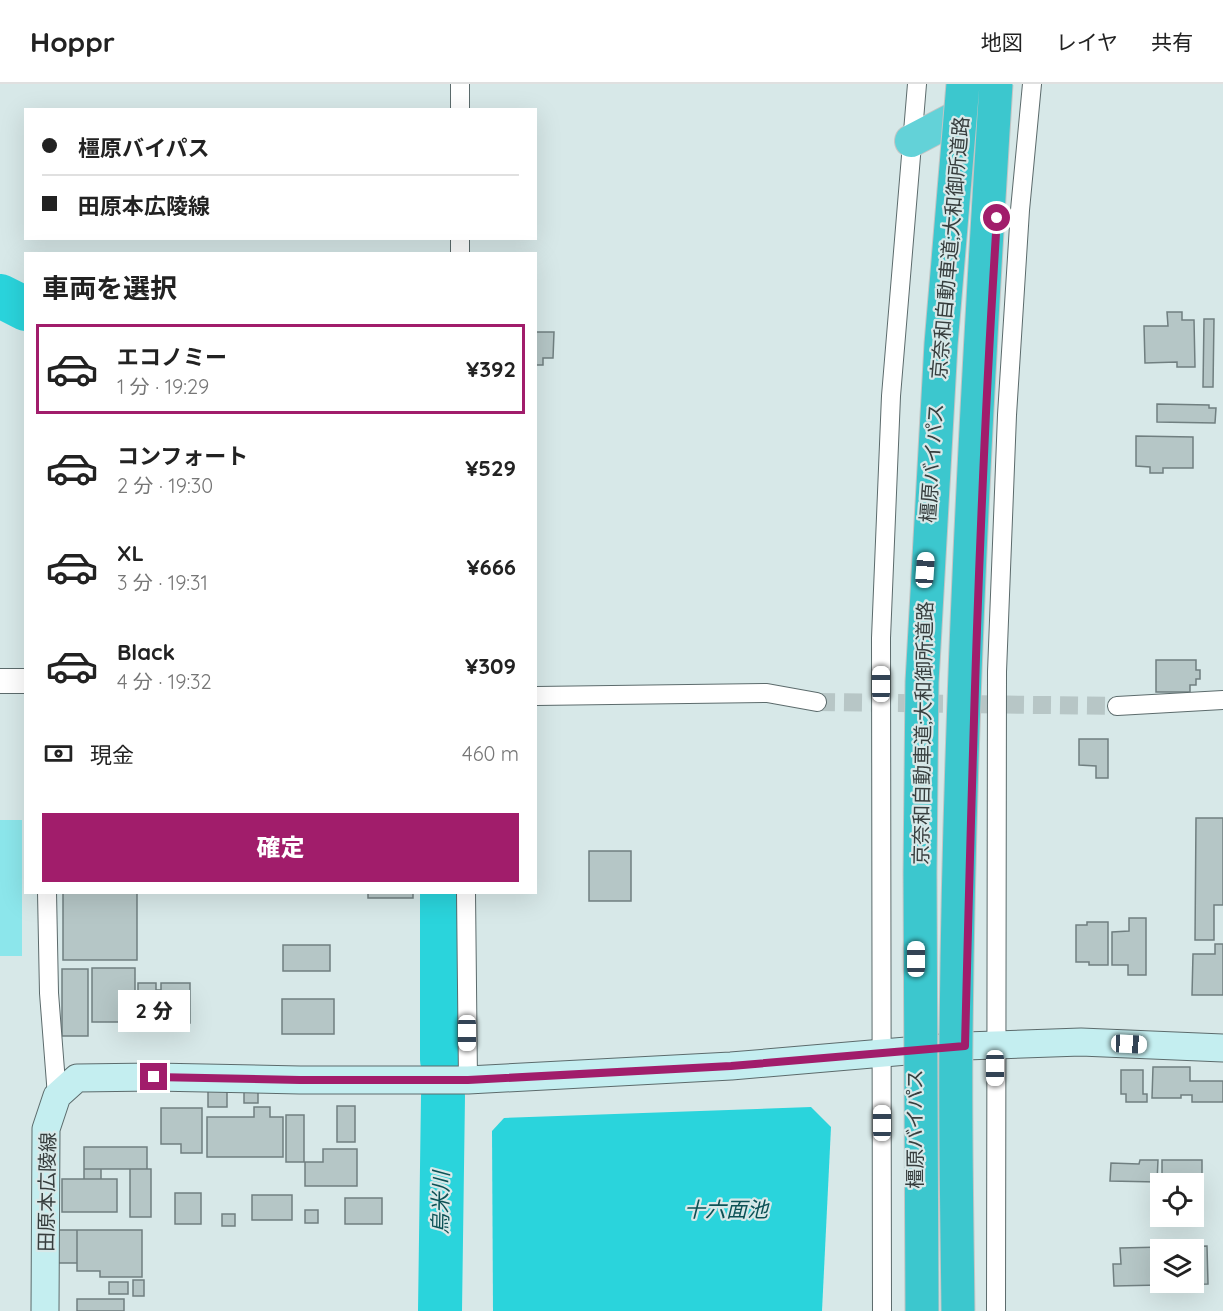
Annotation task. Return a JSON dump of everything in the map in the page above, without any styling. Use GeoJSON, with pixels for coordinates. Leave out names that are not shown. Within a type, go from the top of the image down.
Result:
{"type":"FeatureCollection","features":[{"type":"Feature","properties":{"kind":"highway","name":"橿原バイパス"},"geometry":{"type":"LineString","coordinates":[[915,1311],[917,688],[956,84]]}},
{"type":"Feature","properties":{"kind":"highway","name":"京奈和自動車道;大和御所道路"},"geometry":{"type":"LineString","coordinates":[[922,1311],[920,873],[922,682],[941,344],[963,84]]}},
{"type":"Feature","properties":{"kind":"highway","name":"京奈和自動車道;大和御所道路"},"geometry":{"type":"LineString","coordinates":[[958,1311],[956,1040],[965,684],[980,348],[996,84]]}},
{"type":"Feature","properties":{"kind":"highway"},"geometry":{"type":"LineString","coordinates":[[967,1311],[980,1046],[975,703],[988,352],[1006,84]]}},
{"type":"Feature","properties":{"kind":"highway"},"geometry":{"type":"LineString","coordinates":[[911,141],[953,119]]}},
{"type":"Feature","properties":{"kind":"main road"},"geometry":{"type":"LineString","coordinates":[[57,1096],[77,1078],[468,1080],[731,1066],[915,1049],[980,1046],[1082,1042],[1223,1048]]}},
{"type":"Feature","properties":{"kind":"main road","name":"田原本広陵線"},"geometry":{"type":"LineString","coordinates":[[45,1311],[46,1129],[57,1096]]}},
{"type":"Feature","properties":{"kind":"street"},"geometry":{"type":"LineString","coordinates":[[460,84],[460,108]]}},
{"type":"Feature","properties":{"kind":"street"},"geometry":{"type":"LineString","coordinates":[[882,1311],[881,626],[891,396],[916,84]]}},
{"type":"Feature","properties":{"kind":"street"},"geometry":{"type":"LineString","coordinates":[[996,1311],[980,1046],[1007,415],[1020,210],[1032,84]]}},
{"type":"Feature","properties":{"kind":"street"},"geometry":{"type":"LineString","coordinates":[[0,681],[24,681]]}},
{"type":"Feature","properties":{"kind":"street"},"geometry":{"type":"LineString","coordinates":[[537,696],[767,693],[817,702]]}},
{"type":"Feature","properties":{"kind":"street"},"geometry":{"type":"LineString","coordinates":[[1117,706],[1223,700]]}},
{"type":"Feature","properties":{"kind":"street"},"geometry":{"type":"LineString","coordinates":[[47,894],[49,993],[57,1096]]}},
{"type":"Feature","properties":{"kind":"street"},"geometry":{"type":"LineString","coordinates":[[466,894],[468,1080]]}},
{"type":"Feature","properties":{"kind":"shaded area"},"geometry":{"type":"Polygon","coordinates":[[[0,820],[22,820],[22,956],[0,956],[0,820]]]}},
{"type":"Feature","properties":{"kind":"water","name":"十六面池"},"geometry":{"type":"Polygon","coordinates":[[[811,1107],[831,1127],[822,1311],[493,1311],[492,1131],[504,1118],[811,1107]]]}},
{"type":"Feature","properties":{"kind":"building"},"geometry":{"type":"Polygon","coordinates":[[[1167,312],[1182,312],[1182,320],[1194,320],[1195,367],[1177,367],[1177,362],[1145,363],[1144,326],[1168,326],[1167,312]]]}},
{"type":"Feature","properties":{"kind":"building"},"geometry":{"type":"Polygon","coordinates":[[[1204,319],[1214,319],[1213,387],[1203,387],[1204,319]]]}},
{"type":"Feature","properties":{"kind":"building"},"geometry":{"type":"Polygon","coordinates":[[[537,332],[554,332],[553,358],[543,358],[543,365],[537,365],[537,332]]]}},
{"type":"Feature","properties":{"kind":"building"},"geometry":{"type":"Polygon","coordinates":[[[1157,404],[1209,405],[1209,408],[1216,408],[1215,423],[1157,422],[1157,404]]]}},
{"type":"Feature","properties":{"kind":"building"},"geometry":{"type":"Polygon","coordinates":[[[1136,436],[1193,437],[1193,468],[1163,468],[1163,473],[1150,473],[1150,467],[1136,466],[1136,436]]]}},
{"type":"Feature","properties":{"kind":"building"},"geometry":{"type":"Polygon","coordinates":[[[1156,660],[1196,660],[1196,670],[1200,670],[1200,679],[1196,679],[1196,685],[1190,685],[1190,692],[1156,692],[1156,660]]]}},
{"type":"Feature","properties":{"kind":"building"},"geometry":{"type":"Polygon","coordinates":[[[1079,739],[1108,739],[1108,778],[1096,778],[1096,766],[1079,765],[1079,739]]]}},
{"type":"Feature","properties":{"kind":"building"},"geometry":{"type":"Polygon","coordinates":[[[1196,818],[1223,818],[1223,905],[1214,905],[1214,940],[1195,940],[1196,818]]]}},
{"type":"Feature","properties":{"kind":"building"},"geometry":{"type":"Polygon","coordinates":[[[589,851],[631,851],[631,901],[589,901],[589,851]]]}},
{"type":"Feature","properties":{"kind":"building"},"geometry":{"type":"Polygon","coordinates":[[[63,894],[137,894],[137,960],[63,960],[63,894]]]}},
{"type":"Feature","properties":{"kind":"building"},"geometry":{"type":"Polygon","coordinates":[[[368,894],[413,894],[413,898],[368,898],[368,894]]]}},
{"type":"Feature","properties":{"kind":"building"},"geometry":{"type":"Polygon","coordinates":[[[1129,918],[1146,918],[1146,975],[1128,975],[1128,965],[1112,965],[1112,932],[1129,931],[1129,918]]]}},
{"type":"Feature","properties":{"kind":"building"},"geometry":{"type":"Polygon","coordinates":[[[1087,922],[1108,922],[1108,965],[1076,962],[1076,925],[1087,925],[1087,922]]]}},
{"type":"Feature","properties":{"kind":"building"},"geometry":{"type":"Polygon","coordinates":[[[1215,944],[1223,944],[1223,995],[1192,995],[1193,954],[1215,954],[1215,944]]]}},
{"type":"Feature","properties":{"kind":"building"},"geometry":{"type":"Polygon","coordinates":[[[283,945],[330,945],[330,971],[283,971],[283,945]]]}},
{"type":"Feature","properties":{"kind":"building"},"geometry":{"type":"Polygon","coordinates":[[[92,968],[135,968],[135,1022],[92,1022],[92,968]]]}},
{"type":"Feature","properties":{"kind":"building"},"geometry":{"type":"Polygon","coordinates":[[[62,969],[88,969],[88,1036],[62,1036],[62,969]]]}},
{"type":"Feature","properties":{"kind":"building"},"geometry":{"type":"Polygon","coordinates":[[[138,983],[156,983],[156,990],[161,990],[161,983],[190,983],[190,1023],[166,1023],[166,1014],[138,1016],[138,983]]]}},
{"type":"Feature","properties":{"kind":"building"},"geometry":{"type":"Polygon","coordinates":[[[282,999],[334,999],[334,1034],[282,1034],[282,999]]]}},
{"type":"Feature","properties":{"kind":"building"},"geometry":{"type":"Polygon","coordinates":[[[1153,1067],[1190,1067],[1190,1081],[1223,1081],[1223,1102],[1192,1102],[1192,1095],[1181,1095],[1181,1098],[1152,1098],[1153,1067]]]}},
{"type":"Feature","properties":{"kind":"building"},"geometry":{"type":"Polygon","coordinates":[[[1121,1070],[1143,1070],[1143,1094],[1147,1094],[1147,1102],[1126,1102],[1126,1094],[1121,1094],[1121,1070]]]}},
{"type":"Feature","properties":{"kind":"building"},"geometry":{"type":"Polygon","coordinates":[[[208,1089],[227,1089],[227,1107],[208,1107],[208,1089]]]}},
{"type":"Feature","properties":{"kind":"building"},"geometry":{"type":"Polygon","coordinates":[[[244,1090],[258,1090],[258,1103],[244,1103],[244,1090]]]}},
{"type":"Feature","properties":{"kind":"building"},"geometry":{"type":"Polygon","coordinates":[[[337,1106],[355,1106],[355,1142],[337,1142],[337,1106]]]}},
{"type":"Feature","properties":{"kind":"building"},"geometry":{"type":"Polygon","coordinates":[[[254,1107],[270,1107],[270,1117],[283,1117],[283,1157],[207,1157],[207,1117],[254,1117],[254,1107]]]}},
{"type":"Feature","properties":{"kind":"building"},"geometry":{"type":"Polygon","coordinates":[[[161,1108],[202,1108],[202,1153],[181,1153],[181,1144],[161,1144],[161,1108]]]}},
{"type":"Feature","properties":{"kind":"building"},"geometry":{"type":"Polygon","coordinates":[[[286,1115],[304,1115],[304,1162],[286,1162],[286,1115]]]}},
{"type":"Feature","properties":{"kind":"building"},"geometry":{"type":"Polygon","coordinates":[[[84,1147],[147,1147],[147,1169],[84,1169],[84,1147]]]}},
{"type":"Feature","properties":{"kind":"building"},"geometry":{"type":"Polygon","coordinates":[[[323,1149],[357,1149],[357,1186],[305,1186],[305,1162],[323,1162],[323,1149]]]}},
{"type":"Feature","properties":{"kind":"building"},"geometry":{"type":"Polygon","coordinates":[[[1140,1160],[1158,1160],[1157,1173],[1150,1173],[1150,1182],[1110,1181],[1111,1163],[1139,1164],[1140,1160]]]}},
{"type":"Feature","properties":{"kind":"building"},"geometry":{"type":"Polygon","coordinates":[[[1162,1160],[1202,1160],[1202,1173],[1162,1173],[1162,1160]]]}},
{"type":"Feature","properties":{"kind":"building"},"geometry":{"type":"Polygon","coordinates":[[[84,1169],[101,1169],[101,1179],[84,1179],[84,1169]]]}},
{"type":"Feature","properties":{"kind":"building"},"geometry":{"type":"Polygon","coordinates":[[[130,1169],[151,1169],[151,1217],[130,1217],[130,1169]]]}},
{"type":"Feature","properties":{"kind":"building"},"geometry":{"type":"Polygon","coordinates":[[[62,1179],[117,1179],[117,1212],[62,1212],[62,1179]]]}},
{"type":"Feature","properties":{"kind":"building"},"geometry":{"type":"Polygon","coordinates":[[[175,1193],[201,1193],[201,1224],[175,1224],[175,1193]]]}},
{"type":"Feature","properties":{"kind":"building"},"geometry":{"type":"Polygon","coordinates":[[[252,1195],[292,1195],[292,1220],[252,1220],[252,1195]]]}},
{"type":"Feature","properties":{"kind":"building"},"geometry":{"type":"Polygon","coordinates":[[[345,1198],[382,1198],[382,1224],[345,1224],[345,1198]]]}},
{"type":"Feature","properties":{"kind":"building"},"geometry":{"type":"Polygon","coordinates":[[[305,1210],[318,1210],[318,1223],[305,1223],[305,1210]]]}},
{"type":"Feature","properties":{"kind":"building"},"geometry":{"type":"Polygon","coordinates":[[[222,1214],[235,1214],[235,1226],[222,1226],[222,1214]]]}},
{"type":"Feature","properties":{"kind":"building"},"geometry":{"type":"Polygon","coordinates":[[[57,1230],[77,1230],[77,1263],[57,1263],[57,1230]]]}},
{"type":"Feature","properties":{"kind":"building"},"geometry":{"type":"Polygon","coordinates":[[[77,1230],[142,1230],[142,1277],[100,1277],[100,1271],[77,1271],[77,1230]]]}},
{"type":"Feature","properties":{"kind":"building"},"geometry":{"type":"Polygon","coordinates":[[[1204,1246],[1207,1246],[1208,1284],[1204,1284],[1204,1246]]]}},
{"type":"Feature","properties":{"kind":"building"},"geometry":{"type":"Polygon","coordinates":[[[1150,1247],[1150,1285],[1114,1286],[1113,1264],[1121,1264],[1120,1248],[1150,1247]]]}},
{"type":"Feature","properties":{"kind":"building"},"geometry":{"type":"Polygon","coordinates":[[[133,1280],[144,1280],[144,1296],[133,1296],[133,1280]]]}},
{"type":"Feature","properties":{"kind":"building"},"geometry":{"type":"Polygon","coordinates":[[[109,1282],[128,1282],[128,1294],[109,1294],[109,1282]]]}},
{"type":"Feature","properties":{"kind":"building"},"geometry":{"type":"Polygon","coordinates":[[[77,1299],[124,1299],[124,1311],[77,1311],[77,1299]]]}},
{"type":"Feature","properties":{"kind":"waterway","name":"烏米川"},"geometry":{"type":"LineString","coordinates":[[0,296],[24,308]]}},
{"type":"Feature","properties":{"kind":"waterway","name":"烏米川"},"geometry":{"type":"LineString","coordinates":[[442,894],[442,1060]]}},
{"type":"Feature","properties":{"kind":"waterway","name":"烏米川"},"geometry":{"type":"LineString","coordinates":[[440,1311],[443,1096]]}},
{"type":"Feature","properties":{"kind":"tunnel"},"geometry":{"type":"LineString","coordinates":[[817,702],[1117,706]]}},
{"type":"Feature","properties":{"kind":"route"},"geometry":{"type":"LineString","coordinates":[[154,1077],[468,1080],[731,1066],[965,1046],[987,375],[997,218]]}}]}
